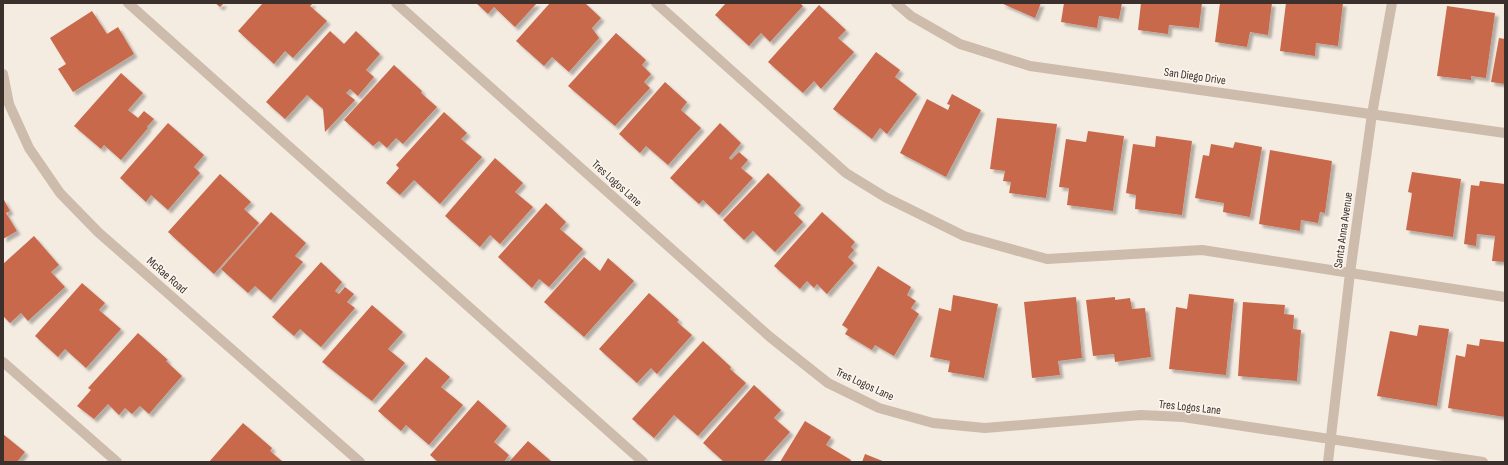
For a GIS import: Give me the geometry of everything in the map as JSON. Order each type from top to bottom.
[{"type":"street","points":[[128,3],[643,462]]},
{"type":"street","name":"Tres Logos Lane","points":[[396,3],[770,337],[828,383],[879,408],[933,423],[985,428],[1141,415],[1183,417],[1483,462]]},
{"type":"street","points":[[656,3],[846,173],[885,197],[964,236],[1047,259],[1202,250],[1505,297]]},
{"type":"street","name":"San Diego Drive","points":[[896,3],[911,16],[960,44],[1030,66],[1505,133]]},
{"type":"street","name":"Santa Anna Avenue","points":[[1328,462],[1350,273],[1372,114],[1392,3]]},
{"type":"street","name":"McRae Road","points":[[3,74],[9,104],[29,148],[60,193],[104,237],[360,462]]},
{"type":"street","points":[[3,362],[117,462]]},
{"type":"building","points":[[215,3],[224,3],[220,7]]},
{"type":"building","points":[[263,3],[313,3],[310,6],[327,21],[293,58],[285,51],[274,64],[238,31]]},
{"type":"building","points":[[476,3],[537,3],[515,27],[494,7],[488,14]]},
{"type":"building","points":[[550,3],[585,3],[601,18],[592,28],[599,38],[569,72],[552,57],[544,66],[516,41]]},
{"type":"building","points":[[726,3],[800,3],[803,6],[770,42],[761,33],[749,46],[715,15]]},
{"type":"building","points":[[1001,3],[1041,3],[1035,18]]},
{"type":"building","points":[[1064,3],[1122,3],[1119,19],[1099,16],[1097,28],[1061,22]]},
{"type":"building","points":[[1141,3],[1202,3],[1199,28],[1169,25],[1168,34],[1138,30]]},
{"type":"building","points":[[1220,3],[1272,3],[1268,35],[1250,32],[1247,47],[1215,42]]},
{"type":"building","points":[[1286,3],[1343,3],[1338,46],[1316,43],[1315,56],[1280,51]]},
{"type":"building","points":[[819,5],[846,30],[838,38],[854,52],[821,89],[814,81],[803,93],[768,62]]},
{"type":"building","points":[[1447,6],[1495,13],[1486,78],[1471,76],[1471,80],[1437,76]]},
{"type":"building","points":[[92,11],[107,34],[118,27],[134,54],[73,92],[58,69],[66,64],[50,38]]},
{"type":"building","points":[[330,31],[344,44],[356,31],[380,54],[366,70],[374,77],[358,96],[350,89],[346,93],[355,100],[325,132],[323,109],[307,95],[285,119],[266,102]]},
{"type":"building","points":[[616,33],[646,60],[642,65],[651,74],[644,82],[650,88],[615,126],[568,86]]},
{"type":"building","points":[[1499,38],[1505,39],[1505,84],[1491,82]]},
{"type":"building","points":[[876,52],[900,70],[895,77],[917,94],[887,134],[880,128],[872,139],[833,109]]},
{"type":"building","points":[[394,65],[437,107],[403,144],[396,138],[387,148],[379,141],[373,146],[344,120]]},
{"type":"building","points":[[121,73],[143,93],[128,110],[138,118],[144,111],[154,119],[121,160],[104,145],[101,149],[74,126]]},
{"type":"building","points":[[665,82],[687,102],[681,110],[701,128],[668,165],[646,146],[640,153],[619,134]]},
{"type":"building","points":[[952,94],[981,110],[946,177],[900,153],[927,99],[948,110],[950,105],[947,104]]},
{"type":"building","points":[[444,112],[467,133],[461,139],[482,157],[440,204],[414,180],[400,195],[386,183],[399,168],[396,165]]},
{"type":"building","points":[[997,118],[1057,124],[1046,198],[1009,193],[1011,182],[1003,181],[1005,171],[990,169]]},
{"type":"building","points":[[168,123],[204,155],[194,167],[200,173],[168,210],[151,195],[146,202],[120,178]]},
{"type":"building","points":[[720,123],[741,143],[729,158],[731,160],[739,152],[748,160],[741,168],[753,178],[719,215],[703,200],[699,204],[670,178]]},
{"type":"building","points":[[1088,131],[1124,136],[1113,211],[1067,205],[1069,188],[1059,187],[1066,139],[1086,142]]},
{"type":"building","points":[[1156,136],[1192,141],[1182,215],[1135,209],[1136,195],[1126,193],[1133,144],[1155,147]]},
{"type":"building","points":[[1235,142],[1262,147],[1250,217],[1223,212],[1224,203],[1195,198],[1203,155],[1209,156],[1211,144],[1233,148]]},
{"type":"building","points":[[1270,150],[1332,161],[1325,213],[1320,212],[1318,223],[1301,220],[1300,231],[1259,224]]},
{"type":"building","points":[[495,158],[523,183],[515,192],[533,207],[500,244],[490,235],[480,247],[445,216]]},
{"type":"building","points":[[1412,172],[1461,179],[1453,237],[1406,230],[1412,193],[1408,192]]},
{"type":"building","points":[[768,173],[801,205],[794,213],[803,222],[775,252],[753,231],[744,240],[723,220]]},
{"type":"building","points":[[220,174],[251,202],[244,209],[259,223],[214,274],[168,232]]},
{"type":"building","points":[[1480,181],[1505,184],[1505,262],[1492,261],[1495,236],[1477,234],[1476,246],[1464,244],[1471,185],[1479,186]]},
{"type":"building","points":[[3,198],[10,211],[6,213],[17,231],[3,239]]},
{"type":"building","points":[[546,203],[566,222],[560,229],[583,249],[549,287],[539,279],[532,288],[498,257]]},
{"type":"building","points":[[271,212],[306,243],[295,256],[303,262],[271,300],[255,286],[248,293],[221,269]]},
{"type":"building","points":[[822,212],[855,242],[851,247],[854,250],[848,257],[854,263],[827,294],[817,284],[814,288],[807,281],[800,289],[774,266]]},
{"type":"building","points":[[34,236],[59,265],[51,272],[65,287],[28,321],[21,313],[10,323],[3,316],[3,264]]},
{"type":"building","points":[[584,257],[600,271],[608,258],[634,281],[584,337],[544,302]]},
{"type":"building","points":[[321,262],[342,282],[335,291],[339,294],[345,287],[354,294],[347,302],[355,308],[321,347],[300,329],[294,336],[272,317]]},
{"type":"building","points":[[878,266],[911,287],[907,295],[916,301],[911,308],[919,314],[894,356],[875,345],[872,350],[845,334],[848,329],[842,325]]},
{"type":"building","points":[[82,283],[105,303],[99,310],[121,329],[86,368],[65,349],[58,357],[35,336]]},
{"type":"building","points":[[649,293],[679,320],[677,322],[692,335],[657,374],[651,368],[637,383],[599,349]]},
{"type":"building","points":[[1189,294],[1234,299],[1226,375],[1169,369],[1176,307],[1187,309]]},
{"type":"building","points":[[953,295],[998,304],[984,378],[948,372],[950,361],[930,357],[939,308],[951,311]]},
{"type":"building","points":[[1076,297],[1082,358],[1058,361],[1060,375],[1032,378],[1024,302]]},
{"type":"building","points":[[1115,297],[1115,300],[1130,298],[1132,309],[1145,308],[1151,357],[1115,362],[1114,354],[1093,356],[1086,300]]},
{"type":"building","points":[[1243,302],[1285,305],[1284,314],[1294,315],[1293,329],[1301,330],[1297,381],[1238,376]]},
{"type":"building","points":[[372,305],[403,332],[388,349],[405,363],[372,401],[322,362]]},
{"type":"building","points":[[1419,325],[1449,329],[1437,406],[1377,396],[1390,331],[1417,336]]},
{"type":"building","points":[[138,333],[168,360],[166,361],[182,376],[149,414],[140,406],[132,414],[125,408],[119,415],[108,404],[94,419],[77,406],[91,390],[88,388]]},
{"type":"building","points":[[1480,339],[1505,342],[1505,417],[1448,408],[1456,355],[1465,357],[1467,344],[1479,346]]},
{"type":"building","points":[[703,341],[746,383],[698,436],[674,415],[654,438],[632,419]]},
{"type":"building","points":[[426,357],[450,377],[441,387],[463,405],[429,445],[406,425],[401,431],[378,411]]},
{"type":"building","points":[[754,385],[781,410],[774,418],[790,432],[763,462],[724,462],[703,443]]},
{"type":"building","points":[[478,400],[507,426],[494,442],[509,455],[504,462],[438,462],[430,455]]},
{"type":"building","points":[[805,421],[831,437],[826,445],[851,460],[850,462],[780,462]]},
{"type":"building","points":[[243,423],[272,448],[270,451],[283,462],[209,462]]},
{"type":"building","points":[[3,434],[25,452],[17,462],[3,462]]},
{"type":"building","points":[[528,441],[552,462],[509,462]]},
{"type":"building","points":[[865,454],[885,462],[862,462]]}]
